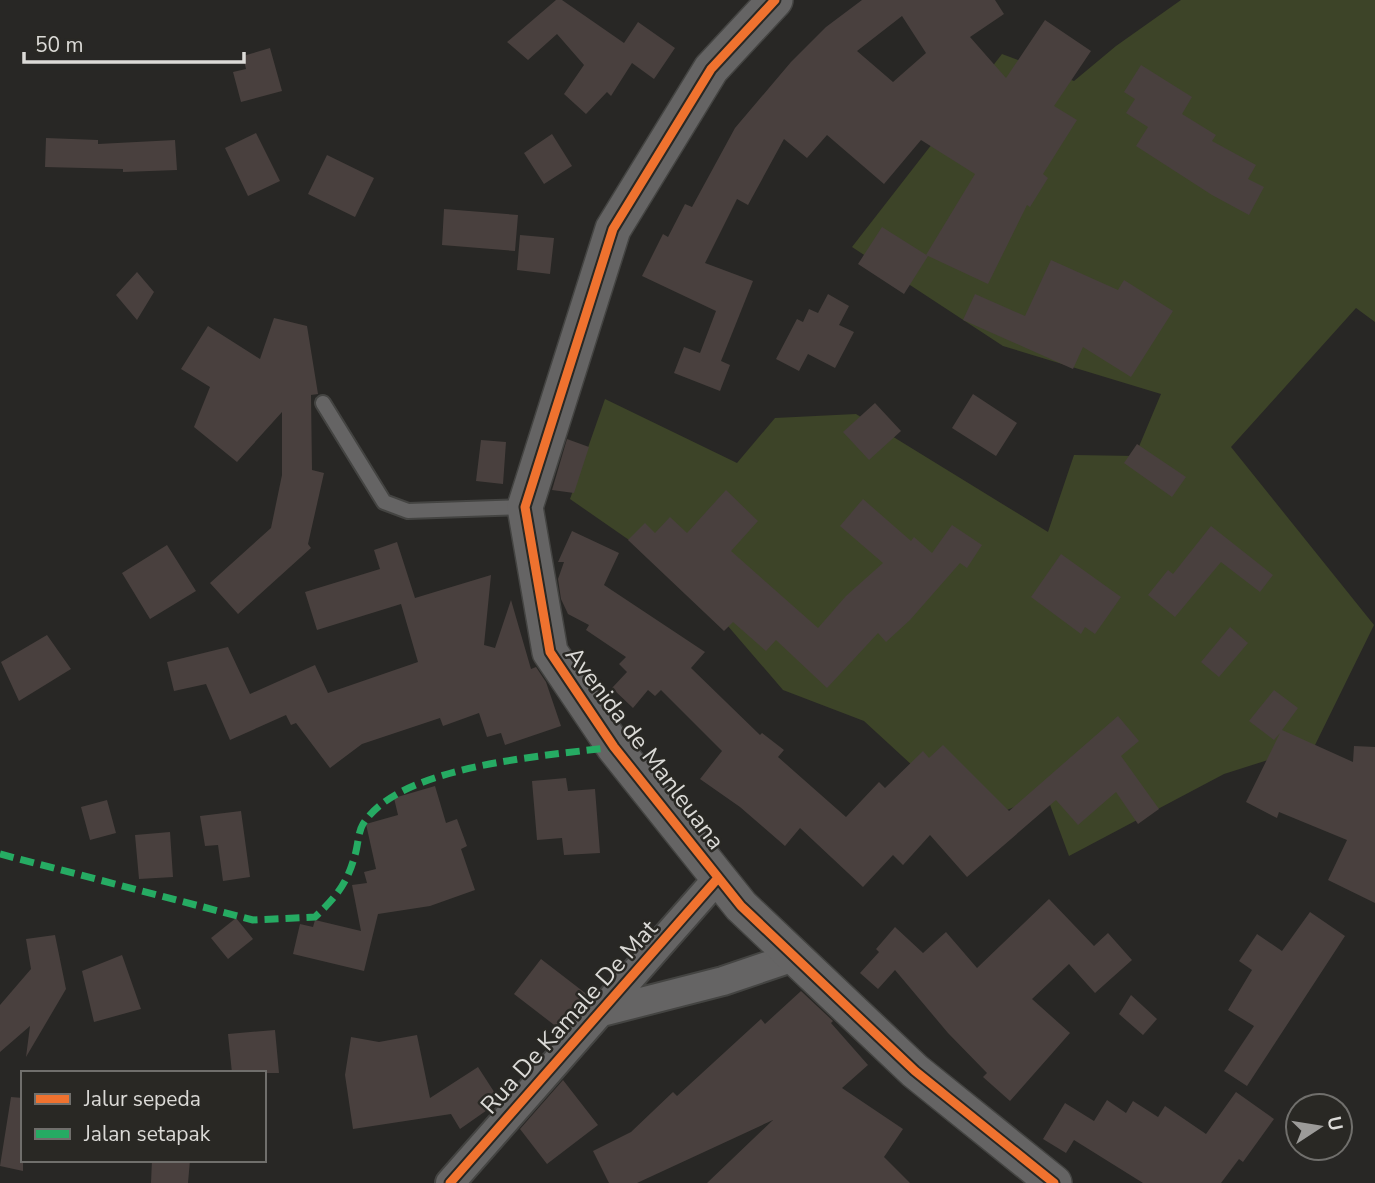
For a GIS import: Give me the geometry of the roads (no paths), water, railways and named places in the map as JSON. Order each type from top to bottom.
[{"type":"street","name":"Avenida de Manleuana","points":[[775,0],[711,69],[613,229],[525,507],[550,652],[614,747],[741,906],[915,1071],[1054,1183]]},
{"type":"street","name":"Rua De Kamale De Mat","points":[[450,1183],[718,878]]},
{"type":"street","points":[[598,1013],[723,981],[794,957]]},
{"type":"lane","points":[[323,403],[384,502],[408,511],[525,507]]}]
